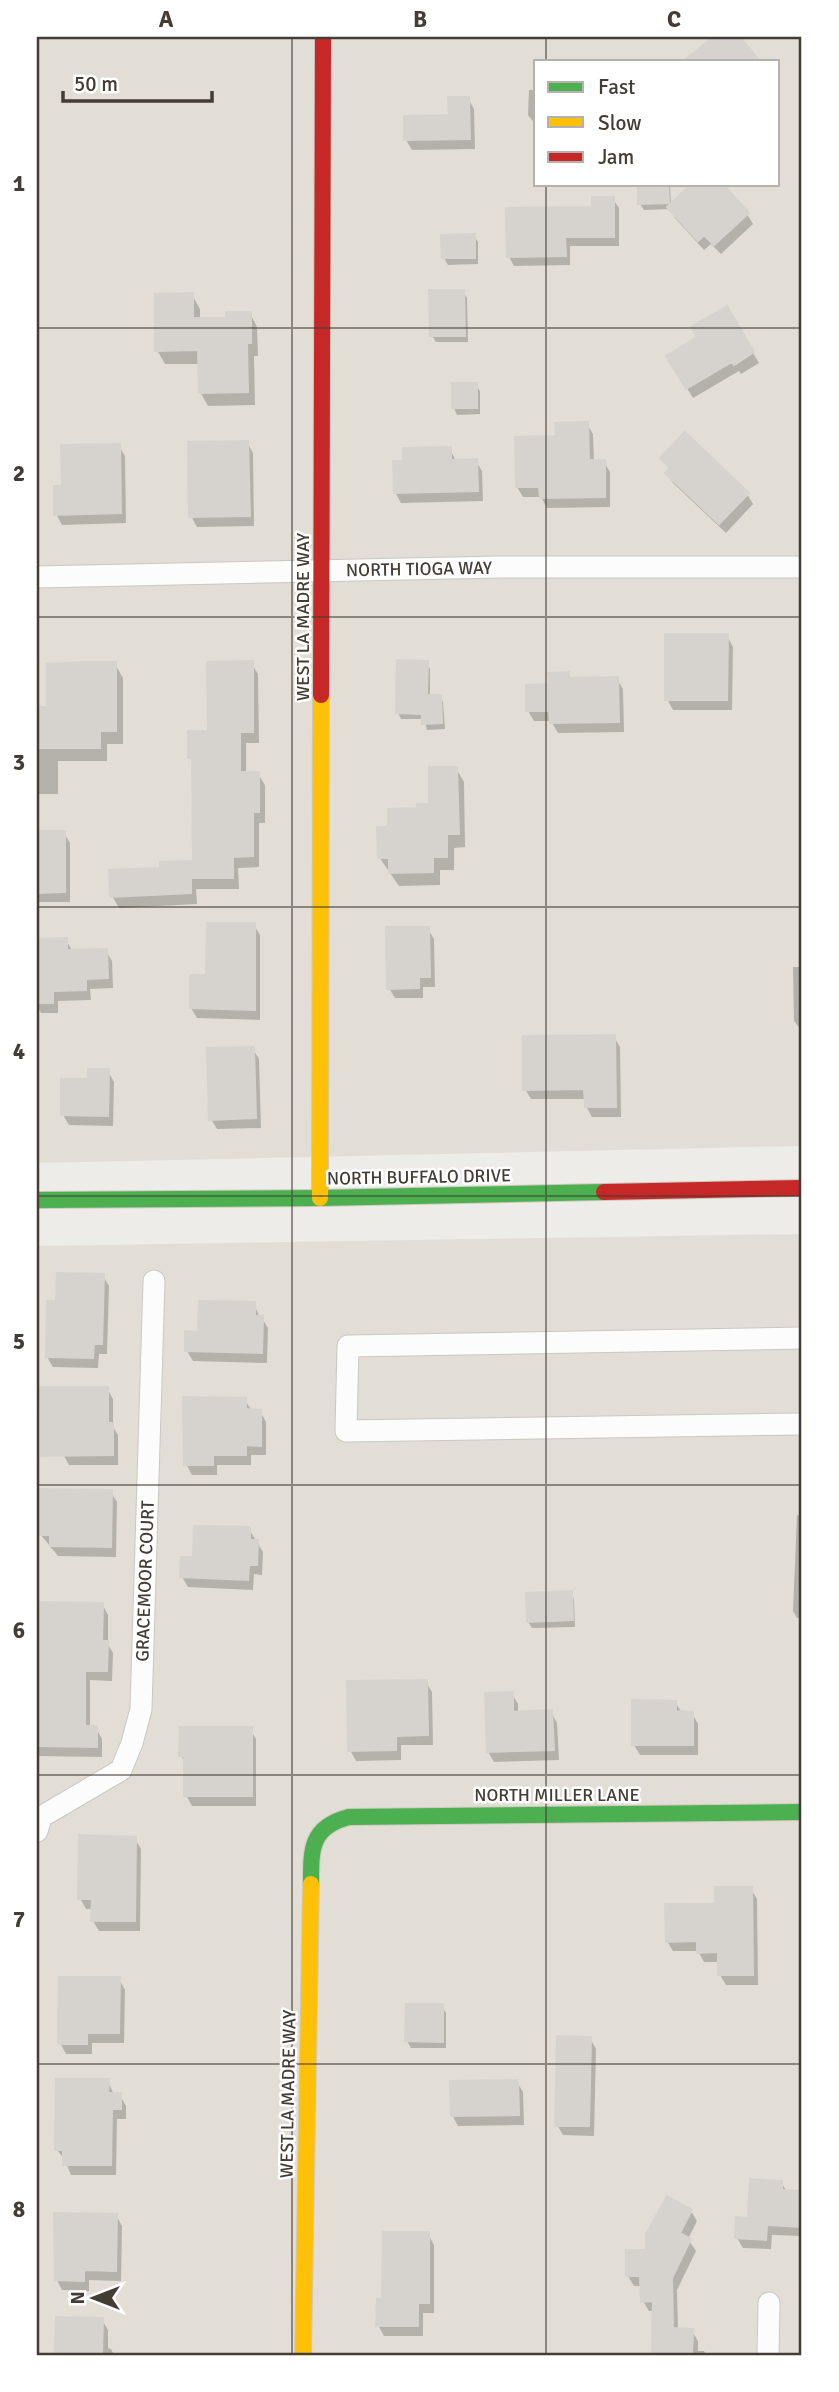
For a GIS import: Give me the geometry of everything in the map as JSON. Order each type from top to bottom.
[{"type":"street","name":"WEST LA MADRE WAY","points":[[320,1198],[324,37]]},
{"type":"street","name":"NORTH TIOGA WAY","points":[[37,577],[499,567],[802,567]]},
{"type":"street","name":"NORTH BUFFALO DRIVE","points":[[37,1200],[320,1198],[802,1188]]},
{"type":"street","name":"GRACEMOOR COURT","points":[[37,1831],[41,1817],[121,1770],[141,1709],[154,1281]]},
{"type":"street","points":[[802,1338],[348,1346],[346,1431],[802,1424]]},
{"type":"street","name":"NORTH MILLER LANE","points":[[318,1834],[335,1821],[358,1816],[802,1812]]},
{"type":"street","name":"WEST LA MADRE WAY","points":[[303,2355],[311,1855],[318,1834]]},
{"type":"street","points":[[768,2355],[769,2303]]},
{"type":"shaded area","points":[[37,37],[802,37],[802,1146],[37,1163]]},
{"type":"shaded area","points":[[802,1234],[802,2355],[37,2355],[37,1246]]},
{"type":"building","points":[[714,37],[740,37],[759,60],[684,60]]},
{"type":"building","points":[[448,97],[469,97],[470,139],[404,140],[404,116],[449,115]]},
{"type":"building","points":[[638,186],[668,186],[669,203],[638,204]]},
{"type":"building","points":[[689,186],[725,186],[749,213],[714,245],[704,235],[698,241],[667,207]]},
{"type":"building","points":[[592,197],[614,197],[614,237],[565,237],[566,256],[507,257],[506,208],[592,207]]},
{"type":"building","points":[[475,234],[475,258],[442,258],[441,235]]},
{"type":"building","points":[[429,290],[464,290],[465,336],[430,336]]},
{"type":"building","points":[[193,293],[193,318],[226,318],[226,312],[251,312],[251,343],[247,343],[248,392],[199,393],[198,350],[155,351],[155,294]]},
{"type":"building","points":[[727,306],[754,352],[686,389],[666,356],[697,337],[691,327]]},
{"type":"building","points":[[452,383],[477,383],[477,408],[452,408]]},
{"type":"building","points":[[588,422],[589,460],[605,460],[605,497],[540,498],[539,487],[516,487],[515,437],[556,436],[555,423]]},
{"type":"building","points":[[685,432],[749,493],[719,524],[665,473],[670,468],[660,458]]},
{"type":"building","points":[[248,441],[250,516],[189,517],[188,442]]},
{"type":"building","points":[[120,444],[121,513],[54,515],[54,486],[62,486],[61,445]]},
{"type":"building","points":[[451,447],[451,460],[477,459],[478,491],[394,493],[393,461],[403,461],[403,448]]},
{"type":"building","points":[[665,634],[728,634],[727,700],[665,700]]},
{"type":"building","points":[[397,660],[428,661],[427,695],[441,695],[442,723],[422,724],[422,714],[396,713]]},
{"type":"building","points":[[253,661],[253,732],[240,732],[240,772],[259,772],[259,812],[253,812],[253,856],[233,857],[233,878],[191,878],[191,893],[110,897],[109,870],[160,868],[160,862],[193,861],[192,758],[188,758],[188,731],[208,731],[207,662]]},
{"type":"building","points":[[116,662],[116,731],[100,731],[100,748],[37,748],[37,707],[47,707],[47,664]]},
{"type":"building","points":[[569,672],[569,678],[618,677],[619,722],[550,723],[549,711],[526,711],[526,685],[549,684],[548,673]]},
{"type":"building","points":[[429,767],[457,767],[459,834],[447,834],[447,857],[433,857],[433,872],[389,873],[389,858],[378,858],[377,827],[388,827],[388,809],[417,808],[417,804],[429,804]]},
{"type":"building","points":[[37,831],[65,831],[65,892],[37,893]]},
{"type":"building","points":[[207,923],[255,923],[255,1010],[190,1008],[190,975],[206,975]]},
{"type":"building","points":[[386,927],[429,927],[430,977],[419,977],[419,988],[387,989]]},
{"type":"building","points":[[67,938],[67,950],[107,949],[108,978],[86,979],[86,990],[53,991],[53,1003],[37,1003],[37,939]]},
{"type":"building","points":[[615,1035],[616,1107],[585,1107],[584,1089],[523,1090],[523,1036]]},
{"type":"building","points":[[254,1047],[256,1118],[209,1120],[207,1048]]},
{"type":"building","points":[[88,1069],[109,1069],[108,1116],[61,1115],[61,1079],[88,1079]]},
{"type":"building","points":[[57,1273],[104,1274],[102,1344],[94,1344],[93,1358],[46,1357],[47,1301],[56,1301]]},
{"type":"building","points":[[199,1301],[255,1302],[255,1316],[263,1316],[262,1353],[185,1351],[185,1331],[198,1332]]},
{"type":"building","points":[[40,1387],[108,1387],[108,1423],[113,1423],[113,1455],[41,1456]]},
{"type":"building","points":[[183,1397],[246,1398],[246,1409],[261,1410],[261,1446],[246,1445],[246,1455],[213,1455],[213,1465],[184,1465]]},
{"type":"building","points":[[40,1489],[112,1490],[111,1547],[50,1546],[50,1535],[39,1535]]},
{"type":"building","points":[[194,1526],[250,1527],[250,1540],[258,1540],[257,1565],[249,1565],[248,1580],[180,1577],[181,1557],[193,1557]]},
{"type":"building","points":[[572,1591],[573,1620],[527,1622],[526,1593]]},
{"type":"building","points":[[37,1602],[103,1603],[102,1641],[108,1641],[107,1671],[85,1671],[85,1726],[97,1726],[97,1747],[37,1746]]},
{"type":"building","points":[[427,1680],[428,1735],[396,1736],[396,1750],[348,1751],[347,1681]]},
{"type":"building","points":[[513,1692],[513,1712],[552,1710],[554,1750],[487,1752],[485,1693]]},
{"type":"building","points":[[632,1700],[676,1701],[676,1711],[693,1712],[693,1745],[632,1745]]},
{"type":"building","points":[[180,1727],[252,1727],[252,1796],[184,1796],[184,1756],[179,1756]]},
{"type":"building","points":[[79,1835],[136,1837],[135,1921],[91,1921],[92,1899],[78,1899]]},
{"type":"building","points":[[715,1887],[752,1887],[753,1975],[718,1975],[718,1952],[697,1953],[697,1941],[666,1942],[665,1904],[715,1904]]},
{"type":"building","points":[[59,1977],[120,1977],[119,2033],[87,2033],[87,2044],[58,2044]]},
{"type":"building","points":[[406,2004],[443,2004],[443,2042],[405,2041]]},
{"type":"building","points":[[557,2036],[591,2037],[589,2126],[555,2126]]},
{"type":"building","points":[[56,2079],[109,2079],[108,2093],[121,2093],[121,2109],[112,2109],[111,2165],[63,2165],[63,2150],[55,2150]]},
{"type":"building","points":[[518,2080],[519,2115],[451,2116],[450,2081]]},
{"type":"building","points":[[750,2179],[782,2181],[782,2190],[802,2191],[801,2227],[767,2225],[766,2240],[735,2238],[736,2217],[748,2218]]},
{"type":"building","points":[[667,2196],[692,2210],[680,2233],[691,2239],[672,2278],[673,2328],[693,2329],[692,2355],[652,2355],[653,2301],[641,2302],[640,2276],[626,2276],[626,2250],[646,2250],[646,2234]]},
{"type":"building","points":[[54,2213],[117,2214],[116,2271],[84,2270],[84,2281],[55,2280]]},
{"type":"building","points":[[383,2232],[429,2232],[429,2303],[418,2303],[418,2326],[376,2326],[377,2299],[382,2299]]},
{"type":"building","points":[[56,2317],[103,2318],[102,2355],[55,2355]]},
{"type":"traffic: fast","points":[[37,1200],[604,1192]]},
{"type":"traffic: fast","points":[[311,1884],[311,1861],[315,1842],[327,1827],[349,1817],[802,1812]]},
{"type":"traffic: slow","points":[[320,1198],[321,695]]},
{"type":"traffic: slow","points":[[303,2355],[311,1884]]},
{"type":"traffic: jam","points":[[321,695],[323,37]]},
{"type":"traffic: jam","points":[[604,1192],[802,1188]]}]
